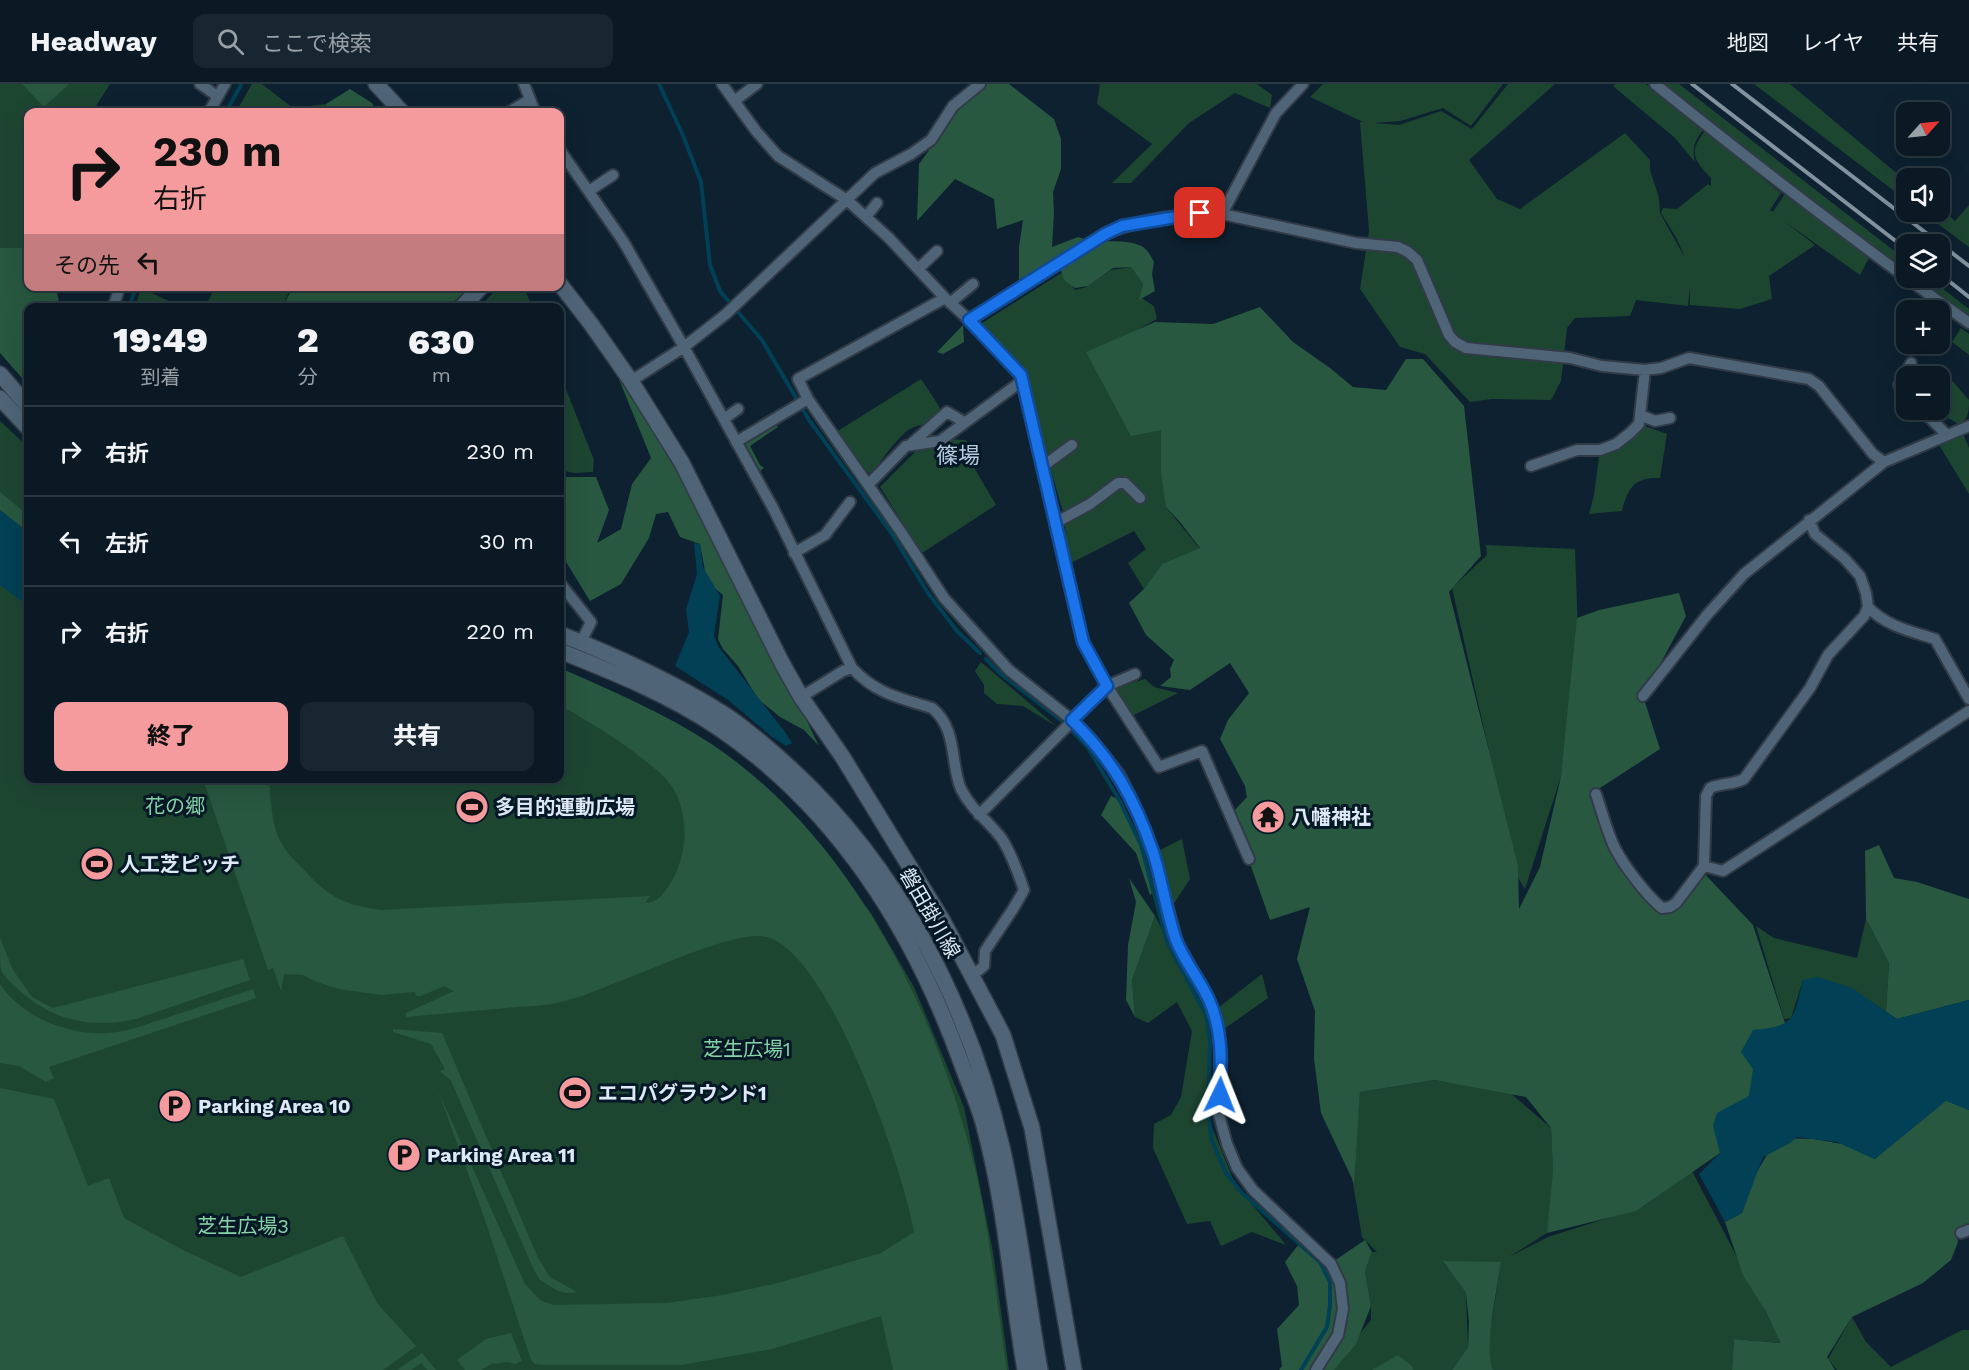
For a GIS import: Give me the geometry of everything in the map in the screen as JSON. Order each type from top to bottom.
[{"type":"main road","points":[[376,84],[398,108]]},
{"type":"main road","points":[[564,289],[631,381],[682,463],[801,697],[842,756],[903,854],[973,975],[1003,1035],[1032,1128],[1074,1370]]},
{"type":"main road","points":[[466,303],[477,291]]},
{"type":"main road","points":[[0,374],[24,401]]},
{"type":"main road","points":[[0,398],[24,424]]},
{"type":"main road","name":"磐田掛川線","points":[[564,636],[650,674],[686,693],[725,715],[753,736],[826,801],[873,860],[900,899],[921,934],[959,1015],[988,1098],[1002,1147],[1021,1246],[1040,1370]]},
{"type":"main road","name":"磐田掛川線","points":[[564,653],[612,671],[673,701],[754,753],[824,820],[869,876],[890,908],[942,1009],[985,1128],[1007,1243],[1025,1370]]},
{"type":"street","points":[[200,84],[218,96]]},
{"type":"street","points":[[211,108],[225,84]]},
{"type":"street","points":[[524,84],[533,108]]},
{"type":"street","points":[[722,84],[756,131],[778,156],[847,200],[866,217],[1021,375],[1083,642],[1107,686],[1159,766],[1202,751],[1249,859]]},
{"type":"street","points":[[734,101],[757,84]]},
{"type":"street","points":[[631,381],[684,347],[739,303],[875,173],[911,154],[931,140],[953,106],[980,84]]},
{"type":"street","points":[[1222,214],[1276,113],[1303,84]]},
{"type":"street","points":[[1655,84],[1755,165],[1865,249],[1969,324]]},
{"type":"street","points":[[515,108],[529,99]]},
{"type":"street","points":[[564,156],[623,241],[684,347],[795,553],[852,668],[864,681],[887,695],[932,708],[938,712],[952,742],[960,786],[979,816],[1001,838],[1017,866],[1024,890],[985,951],[984,966],[973,975]]},
{"type":"street","points":[[589,191],[613,176]]},
{"type":"street","points":[[866,217],[877,203]]},
{"type":"street","points":[[969,320],[1105,234],[1122,226],[1200,213],[1222,214],[1356,243],[1398,247],[1408,252],[1417,261],[1449,335],[1455,342],[1467,348],[1570,357],[1602,366],[1645,369],[1661,368],[1689,358],[1809,380],[1819,386],[1873,454],[1884,462]]},
{"type":"street","points":[[918,269],[938,251]]},
{"type":"street","points":[[973,284],[948,301],[798,379],[808,399],[944,598],[1009,670],[1072,720],[1092,740],[1119,774],[1153,852],[1177,942],[1209,1000],[1218,1026],[1221,1056],[1219,1115],[1237,1168],[1253,1190],[1331,1263],[1340,1283],[1343,1309],[1338,1335],[1316,1370]]},
{"type":"street","points":[[1531,466],[1577,450],[1600,450],[1616,444],[1639,424],[1645,369]]},
{"type":"street","points":[[868,485],[906,446],[940,441],[1022,381]]},
{"type":"street","points":[[736,442],[808,399]]},
{"type":"street","points":[[724,419],[738,409]]},
{"type":"street","points":[[910,445],[947,412],[964,422]]},
{"type":"street","points":[[1640,415],[1655,421],[1670,418]]},
{"type":"street","points":[[1932,420],[1947,435]]},
{"type":"street","points":[[1643,696],[1707,615],[1744,574],[1809,520],[1884,462],[1969,426]]},
{"type":"street","points":[[1042,467],[1072,445]]},
{"type":"street","points":[[1055,523],[1090,504],[1118,483],[1125,483],[1140,498]]},
{"type":"street","points":[[795,553],[825,535],[850,502]]},
{"type":"street","points":[[1596,794],[1618,854],[1653,901],[1662,908],[1677,903],[1704,866],[1706,796],[1710,788],[1736,783],[1744,779],[1810,688],[1828,656],[1864,616],[1868,607],[1860,576],[1845,559],[1815,534],[1809,520]]},
{"type":"street","points":[[564,588],[591,622],[581,642]]},
{"type":"street","points":[[1868,607],[1877,617],[1893,626],[1935,639],[1969,699]]},
{"type":"street","points":[[801,697],[843,671],[852,668]]},
{"type":"street","points":[[979,816],[1107,686],[1135,674]]},
{"type":"street","points":[[1704,866],[1723,871],[1969,711]]},
{"type":"green space","points":[[0,84],[110,84],[95,108],[24,108],[24,248],[0,248]]},
{"type":"green space","points":[[22,84],[69,84],[44,107]]},
{"type":"green space","points":[[252,84],[262,84],[293,108],[238,108]]},
{"type":"green space","points":[[984,84],[1009,84],[1054,119],[1061,139],[1061,169],[1053,192],[1052,247],[1078,237],[1094,241],[1136,244],[1146,250],[1154,262],[1152,274],[1155,291],[1139,300],[1143,284],[1131,267],[1113,268],[1088,286],[1075,288],[1065,281],[1058,264],[1019,286],[1019,247],[1023,220],[997,229],[994,199],[955,179],[917,221],[919,164],[957,112]]},
{"type":"green space","points":[[1100,84],[1257,84],[1272,95],[1270,108],[1235,93],[1189,123],[1131,183],[1112,183],[1152,144],[1097,104]]},
{"type":"green space","points":[[1323,84],[1503,84],[1471,126],[1443,108],[1400,121],[1374,123],[1399,125],[1441,111],[1472,129],[1508,84],[1555,84],[1469,160],[1497,199],[1520,209],[1625,133],[1650,160],[1650,170],[1659,198],[1660,213],[1685,258],[1677,239],[1661,213],[1663,208],[1677,209],[1708,184],[1711,186],[1711,178],[1700,166],[1695,156],[1696,145],[1705,131],[1781,193],[1770,210],[1773,212],[1785,194],[1869,258],[1860,275],[1784,221],[1815,245],[1769,276],[1772,299],[1740,309],[1690,305],[1690,287],[1688,306],[1636,300],[1630,316],[1575,318],[1567,328],[1561,381],[1551,400],[1492,399],[1470,402],[1425,354],[1400,347],[1360,289],[1369,231],[1360,122],[1363,122],[1310,97]]},
{"type":"green space","points":[[1615,84],[1646,84],[1703,130],[1694,145],[1695,162],[1675,138],[1613,86]]},
{"type":"green space","points":[[1661,84],[1679,84],[1896,252],[1896,269],[1807,202]]},
{"type":"green space","points":[[1754,84],[1790,84],[1896,173],[1896,192]]},
{"type":"green space","points":[[350,89],[372,103],[375,108],[326,108],[326,104]]},
{"type":"green space","points":[[326,104],[326,108],[293,108]]},
{"type":"green space","points":[[1969,205],[1969,247],[1935,222],[1950,222],[1950,217],[1955,221]]},
{"type":"green space","points":[[0,248],[24,248],[24,291],[57,291],[59,303],[24,303],[24,380],[0,353]]},
{"type":"green space","points":[[1131,267],[1143,284],[1140,297],[1154,306],[1157,319],[1091,355],[1161,430],[1166,507],[1200,549],[1162,564],[1144,589],[1128,563],[1146,549],[1134,531],[1069,564],[1063,512],[1022,372],[982,323],[1063,272],[1075,290],[1086,287],[1111,270]]},
{"type":"green space","points":[[1920,288],[1942,288],[1969,309],[1969,325],[1950,311],[1950,300],[1936,300]]},
{"type":"green space","points":[[140,291],[147,291],[173,303],[136,303]]},
{"type":"green space","points":[[213,291],[290,291],[284,303],[207,303]]},
{"type":"green space","points":[[291,291],[466,291],[452,303],[284,303]]},
{"type":"green space","points":[[495,291],[525,291],[531,303],[483,303]]},
{"type":"green space","points":[[1260,307],[1293,342],[1353,387],[1386,390],[1406,359],[1423,359],[1464,406],[1481,556],[1449,592],[1518,866],[1519,909],[1540,867],[1561,776],[1577,618],[1599,610],[1679,593],[1686,616],[1643,696],[1660,749],[1594,792],[1612,842],[1662,908],[1680,903],[1701,870],[1753,925],[1785,1023],[1720,1153],[1636,1211],[1547,1233],[1553,1171],[1551,1128],[1526,1097],[1435,1080],[1360,1092],[1354,1183],[1321,1113],[1314,1059],[1315,1011],[1297,959],[1310,907],[1270,920],[1232,813],[1247,797],[1245,786],[1220,739],[1228,720],[1249,693],[1230,663],[1190,690],[1160,686],[1171,677],[1170,669],[1174,660],[1146,635],[1129,603],[1144,589],[1162,564],[1200,548],[1166,507],[1161,472],[1161,430],[1131,436],[1086,352],[1155,322],[1213,324]]},
{"type":"green space","points":[[963,325],[964,342],[943,354],[937,352]]},
{"type":"green space","points":[[1961,328],[1969,334],[1969,355],[1952,342]]},
{"type":"green space","points":[[616,372],[666,448],[784,684],[803,713],[819,746],[804,730],[780,717],[758,699],[738,666],[723,649],[718,639],[723,595],[707,582],[700,544],[680,537],[668,512],[656,514],[649,538],[621,584],[590,601],[564,559],[564,477],[596,477],[609,510],[597,543],[621,529],[632,484],[651,458]]},
{"type":"green space","points":[[1950,378],[1969,400],[1966,418],[1958,424],[1950,419]]},
{"type":"green space","points":[[921,379],[939,406],[940,414],[933,421],[907,431],[893,445],[873,472],[867,473],[836,432]]},
{"type":"green space","points":[[564,384],[594,460],[593,472],[564,471]]},
{"type":"green space","points":[[0,421],[24,443],[24,783],[564,783],[564,673],[814,842],[871,913],[914,987],[964,1107],[993,1252],[1009,1370],[0,1370]]},
{"type":"green space","points":[[775,424],[778,427],[750,446],[764,468],[757,473],[745,445]]},
{"type":"green space","points":[[1639,424],[1667,434],[1660,478],[1644,479],[1634,485],[1622,511],[1589,514],[1600,450]]},
{"type":"green space","points":[[1961,429],[1969,448],[1969,494],[1936,440]]},
{"type":"green space","points":[[929,438],[965,440],[971,445],[969,459],[996,505],[922,553],[880,487]]},
{"type":"green space","points":[[0,492],[24,512],[24,529],[0,510]]},
{"type":"green space","points":[[1486,545],[1575,549],[1578,633],[1561,776],[1525,889],[1518,878],[1452,588],[1487,555]]},
{"type":"green space","points":[[981,662],[1056,726],[1023,706],[997,704],[984,693],[984,685],[975,671]]},
{"type":"green space","points":[[564,670],[619,694],[695,733],[763,784],[808,830],[848,881],[884,936],[914,995],[940,1055],[961,1116],[982,1201],[1007,1370],[893,1370],[881,1316],[772,1349],[681,1365],[543,1365],[535,1364],[531,1360],[484,1217],[438,1091],[525,1284],[540,1300],[553,1305],[666,1303],[723,1295],[778,1283],[881,1253],[914,1232],[896,1163],[880,1116],[839,1022],[815,982],[791,952],[767,937],[753,936],[716,945],[580,996],[544,1005],[406,1017],[406,1013],[454,991],[444,986],[421,996],[416,996],[415,992],[381,995],[339,989],[303,975],[284,974],[281,991],[273,968],[268,970],[204,783],[269,783],[271,807],[277,834],[288,853],[322,888],[339,899],[357,906],[381,910],[650,896],[645,903],[653,902],[668,887],[681,858],[684,825],[680,804],[671,785],[662,775],[603,731],[564,707]]},
{"type":"green space","points":[[1145,679],[1154,687],[1178,693],[1132,716],[1115,688]]},
{"type":"green space","points":[[1111,796],[1118,799],[1136,836],[1156,890],[1150,895],[1136,853],[1101,815]]},
{"type":"green space","points":[[1182,839],[1190,879],[1173,905],[1160,850]]},
{"type":"green space","points":[[1879,845],[1894,878],[1917,882],[1969,899],[1969,1000],[1897,1019],[1886,1012],[1889,963],[1866,919],[1865,851]]},
{"type":"green space","points":[[1129,878],[1155,916],[1132,980],[1135,1017],[1126,1000],[1128,945],[1136,902]]},
{"type":"green space","points":[[1155,916],[1206,1015],[1210,1043],[1209,1120],[1235,1184],[1286,1245],[1252,1232],[1221,1246],[1210,1221],[1187,1224],[1153,1148],[1154,1124],[1171,1115],[1181,1097],[1192,1031],[1177,1002],[1148,1023],[1135,1017],[1132,980]]},
{"type":"green space","points":[[1866,919],[1889,963],[1886,1012],[1876,1006],[1803,980],[1791,1018],[1784,1019],[1756,926],[1774,938],[1857,958]]},
{"type":"green space","points":[[0,938],[13,970],[32,997],[53,1008],[243,959],[250,980],[136,1019],[104,1023],[74,1020],[46,1009],[17,989],[7,979],[1,970]]},
{"type":"green space","points":[[1262,974],[1268,998],[1224,1029],[1219,1007]]},
{"type":"green space","points":[[0,984],[9,996],[34,1015],[62,1028],[93,1033],[130,1029],[253,989],[256,998],[49,1067],[54,1078],[46,1082],[19,1066],[0,1063]]},
{"type":"green space","points":[[393,1029],[442,1033],[538,1258],[550,1277],[577,1292],[558,1291],[540,1280],[451,1081],[440,1071],[445,1069],[431,1044],[393,1032]]},
{"type":"green space","points":[[1435,1080],[1508,1091],[1551,1128],[1554,1187],[1547,1233],[1509,1257],[1548,1237],[1642,1207],[1692,1171],[1782,1343],[1734,1339],[1732,1370],[1493,1370],[1486,1357],[1501,1262],[1444,1262],[1466,1293],[1468,1347],[1452,1370],[1330,1370],[1371,1320],[1365,1271],[1372,1252],[1377,1252],[1362,1237],[1352,1178],[1360,1092]]},
{"type":"green space","points":[[0,1088],[54,1099],[88,1186],[109,1178],[124,1218],[181,1249],[241,1277],[343,1236],[377,1303],[416,1346],[383,1370],[0,1370]]},
{"type":"green space","points":[[1946,1100],[1969,1110],[1969,1228],[1956,1234],[1958,1242],[1951,1260],[1923,1283],[1852,1317],[1827,1357],[1835,1370],[1732,1370],[1734,1339],[1781,1343],[1766,1312],[1743,1275],[1725,1222],[1742,1213],[1755,1175],[1777,1138],[1814,1139],[1842,1144],[1875,1159],[1906,1120]]},
{"type":"green space","points":[[1302,1240],[1331,1263],[1365,1240],[1372,1252],[1365,1271],[1371,1306],[1356,1344],[1334,1370],[1279,1370],[1282,1366],[1277,1329],[1299,1305],[1297,1286],[1285,1262]]},
{"type":"green space","points":[[1443,1261],[1501,1262],[1490,1334],[1490,1361],[1493,1370],[1452,1370],[1468,1347],[1469,1322],[1466,1293]]},
{"type":"green space","points":[[1852,1317],[1866,1342],[1891,1367],[1962,1330],[1969,1330],[1969,1370],[1837,1370],[1828,1359]]},
{"type":"green space","points":[[511,1333],[522,1361],[515,1364],[508,1362],[491,1364],[481,1370],[465,1370],[457,1360],[486,1339]]},
{"type":"green space","points":[[422,1353],[436,1370],[427,1370],[421,1363],[411,1370],[397,1370]]},
{"type":"green space","points":[[1398,1355],[1413,1367],[1413,1370],[1372,1370]]},
{"type":"water","points":[[0,510],[24,529],[24,603],[0,585]]},
{"type":"water","points":[[694,543],[700,544],[703,567],[720,596],[714,635],[718,646],[785,732],[792,743],[786,746],[728,700],[675,666],[689,632],[686,609],[697,574]]},
{"type":"water","points":[[1818,977],[1852,988],[1897,1019],[1969,1000],[1969,1110],[1946,1101],[1875,1159],[1837,1142],[1797,1137],[1763,1157],[1742,1213],[1725,1222],[1699,1174],[1720,1153],[1713,1126],[1717,1113],[1749,1096],[1753,1069],[1741,1052],[1753,1030],[1767,1029],[1785,1023],[1795,1011],[1803,980]]},
{"type":"waterway","points":[[659,84],[682,133],[701,182],[710,265],[720,291],[762,340],[809,420],[892,534],[928,593],[957,631],[980,653]]},
{"type":"waterway","points":[[228,108],[241,85]]},
{"type":"waterway","points":[[131,303],[134,291]]},
{"type":"waterway","points":[[986,659],[1002,675],[1062,721]]},
{"type":"waterway","points":[[1072,731],[1088,748],[1120,801],[1141,845],[1167,942],[1206,1015],[1210,1043],[1208,1113],[1212,1141],[1226,1173],[1242,1193],[1320,1262],[1330,1282],[1327,1327],[1301,1370]]},
{"type":"railway","points":[[1692,84],[1896,241]]},
{"type":"railway","points":[[1732,84],[1969,266]]},
{"type":"railway","points":[[1950,282],[1969,297]]},
{"type":"place","name":"多目的運動広場","points":[[472,807]]},
{"type":"place","name":"八幡神社","points":[[1268,817]]},
{"type":"place","name":"人工芝ピッチ","points":[[97,864]]},
{"type":"place","name":"エコパグラウンド1","points":[[575,1093]]},
{"type":"place","name":"Parking Area 10","points":[[175,1106]]},
{"type":"place","name":"Parking Area 11","points":[[404,1155]]},
{"type":"district","name":"篠場","points":[[958,455]]},
{"type":"route","points":[[1200,213],[1122,226],[1105,234],[969,320],[1021,375],[1083,642],[1107,686],[1072,720],[1092,740],[1119,774],[1140,819],[1153,852],[1177,942],[1209,1000],[1218,1026],[1221,1056],[1220,1095]]},
{"type":"park label","name":"花の郷","points":[[175,806]]},
{"type":"park label","name":"芝生広場1","points":[[747,1049]]},
{"type":"park label","name":"芝生広場3","points":[[243,1226]]}]
